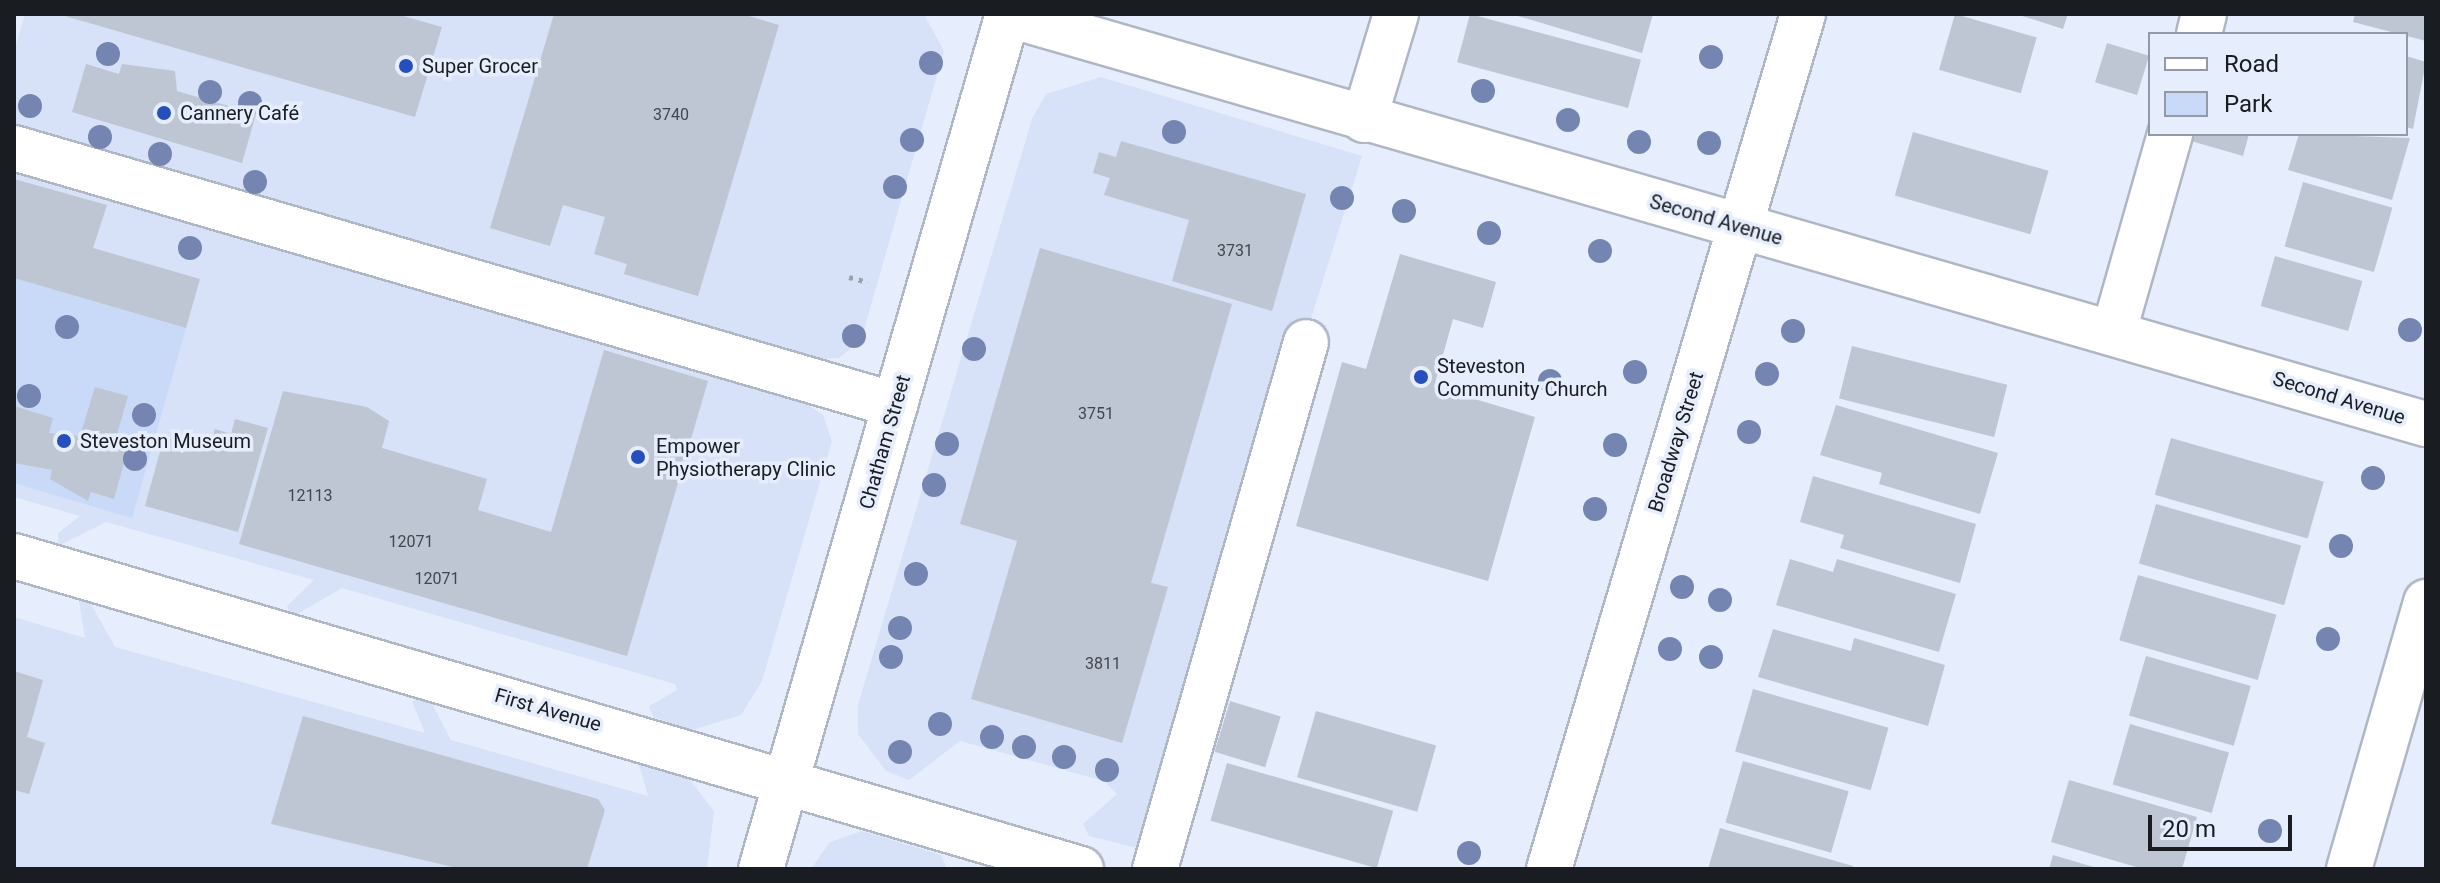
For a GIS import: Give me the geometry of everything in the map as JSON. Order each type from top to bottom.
[{"type":"street","name":"Second Avenue","points":[[1008,14],[1364,120],[2114,331],[2426,424]]},
{"type":"street","name":"Chatham Street","points":[[761,869],[1008,14]]},
{"type":"street","points":[[1364,120],[1396,14]]},
{"type":"street","name":"Broadway Street","points":[[1549,869],[1803,14]]},
{"type":"street","points":[[2114,331],[2169,136]]},
{"type":"street","points":[[14,148],[895,405]]},
{"type":"street","points":[[1155,869],[1306,342]]},
{"type":"street","name":"First Avenue","points":[[14,556],[1081,869]]},
{"type":"street","points":[[2349,869],[2426,602]]},
{"type":"path","points":[[849,277],[868,282]]},
{"type":"shaded area","points":[[25,14],[924,14],[944,51],[861,340],[839,358],[814,359],[802,401],[823,415],[832,441],[762,681],[741,715],[692,730],[653,717],[649,706],[677,690],[675,684],[342,588],[292,617],[287,606],[314,580],[106,522],[58,546],[58,533],[80,516],[14,497],[14,51]]},
{"type":"shaded area","points":[[1101,77],[1362,156],[1148,838],[1137,848],[1089,836],[1083,824],[1117,794],[1104,781],[960,741],[909,780],[886,771],[858,734],[858,705],[1032,119],[1046,94]]},
{"type":"shaded area","points":[[78,595],[88,599],[115,647],[425,733],[412,701],[428,696],[451,740],[648,796],[637,758],[679,766],[714,811],[707,869],[14,869],[14,617],[85,638]]},
{"type":"shaded area","points":[[862,831],[941,855],[947,869],[811,869],[830,842]]},
{"type":"green space","points":[[14,278],[186,328],[132,518],[14,483]]},
{"type":"building","points":[[58,14],[396,14],[442,27],[415,117]]},
{"type":"building","points":[[554,14],[742,14],[779,25],[698,296],[624,274],[627,264],[594,254],[605,217],[563,205],[550,246],[490,228]]},
{"type":"building","points":[[1470,14],[1641,60],[1628,108],[1457,62]]},
{"type":"building","points":[[1511,14],[1653,14],[1642,53]]},
{"type":"building","points":[[1955,14],[2037,37],[2021,93],[1939,70]]},
{"type":"building","points":[[2016,14],[2068,14],[2063,29]]},
{"type":"building","points":[[2355,14],[2426,14],[2426,41],[2408,36],[2408,32],[2391,32],[2353,22]]},
{"type":"building","points":[[2107,43],[2148,56],[2137,95],[2095,82]]},
{"type":"building","points":[[2408,57],[2426,62],[2413,129],[2408,128]]},
{"type":"building","name":"Cannery Café","points":[[86,64],[119,74],[122,64],[175,71],[177,91],[256,114],[242,163],[72,112]]},
{"type":"building","points":[[1913,132],[2049,171],[2030,234],[1895,195]]},
{"type":"building","points":[[2192,136],[2248,136],[2243,156],[2191,141]]},
{"type":"building","points":[[2298,136],[2410,138],[2392,200],[2288,170]]},
{"type":"building","points":[[1121,141],[1306,194],[1272,311],[1172,281],[1189,220],[1104,195],[1110,178],[1093,173],[1099,152],[1116,157]]},
{"type":"building","points":[[14,179],[107,205],[93,248],[200,279],[186,328],[14,278]]},
{"type":"building","points":[[2303,182],[2392,208],[2374,272],[2285,246]]},
{"type":"building","points":[[1040,248],[1232,304],[1151,583],[1168,587],[1122,743],[971,699],[1017,541],[960,524]]},
{"type":"building","points":[[1400,254],[1496,282],[1483,328],[1453,319],[1434,387],[1535,417],[1488,581],[1296,526],[1342,362],[1366,369]]},
{"type":"building","points":[[2275,256],[2362,281],[2348,331],[2261,306]]},
{"type":"building","points":[[1852,346],[2007,385],[1994,437],[1839,398]]},
{"type":"building","points":[[604,350],[708,381],[627,656],[239,544],[283,391],[367,407],[389,421],[382,448],[487,479],[478,510],[551,532]]},
{"type":"building","name":"Steveston Museum","points":[[95,387],[128,396],[114,445],[128,449],[114,499],[91,492],[88,501],[50,479],[52,470],[14,463],[14,406],[53,418],[49,433],[80,436]]},
{"type":"building","points":[[1836,405],[1998,453],[1980,514],[1879,484],[1882,473],[1820,455]]},
{"type":"building","points":[[235,419],[268,428],[238,532],[145,506],[164,437],[209,450],[215,429],[231,434]]},
{"type":"building","points":[[2171,438],[2324,482],[2308,539],[2155,495]]},
{"type":"building","points":[[1813,476],[1976,524],[1960,583],[1840,548],[1844,535],[1800,522]]},
{"type":"building","points":[[2156,504],[2301,546],[2284,605],[2139,564]]},
{"type":"building","points":[[1790,559],[1833,572],[1837,559],[1956,594],[1939,652],[1776,605]]},
{"type":"building","points":[[2138,575],[2276,615],[2258,680],[2119,640]]},
{"type":"building","points":[[1773,629],[1851,651],[1854,638],[1945,665],[1928,726],[1758,677]]},
{"type":"building","points":[[2146,656],[2251,686],[2234,746],[2129,716]]},
{"type":"building","points":[[14,671],[43,680],[27,737],[45,743],[29,794],[14,790]]},
{"type":"building","points":[[1753,689],[1889,728],[1871,790],[1735,751]]},
{"type":"building","points":[[1230,701],[1281,716],[1265,767],[1215,752]]},
{"type":"building","points":[[1316,711],[1436,745],[1417,812],[1297,777]]},
{"type":"building","points":[[303,716],[598,799],[605,810],[587,869],[461,869],[271,824]]},
{"type":"building","points":[[2130,724],[2229,752],[2212,813],[2113,785]]},
{"type":"building","points":[[1743,761],[1849,791],[1831,853],[1725,823]]},
{"type":"building","points":[[1227,763],[1393,811],[1377,868],[1210,821]]},
{"type":"building","points":[[2069,780],[2197,817],[2182,869],[2143,869],[2051,842]]},
{"type":"building","points":[[1720,828],[1853,866],[1852,869],[1708,869]]},
{"type":"building","points":[[2053,855],[2097,868],[2097,869],[2049,869]]},
{"type":"place","name":"Super Grocer","points":[[406,66]]},
{"type":"place","name":"Cannery Café","points":[[164,113]]},
{"type":"place","name":"Steveston Community Church","points":[[1421,377]]},
{"type":"place","name":"Steveston Museum","points":[[64,441]]},
{"type":"place","name":"Empower Physiotherapy Clinic","points":[[638,457]]}]
